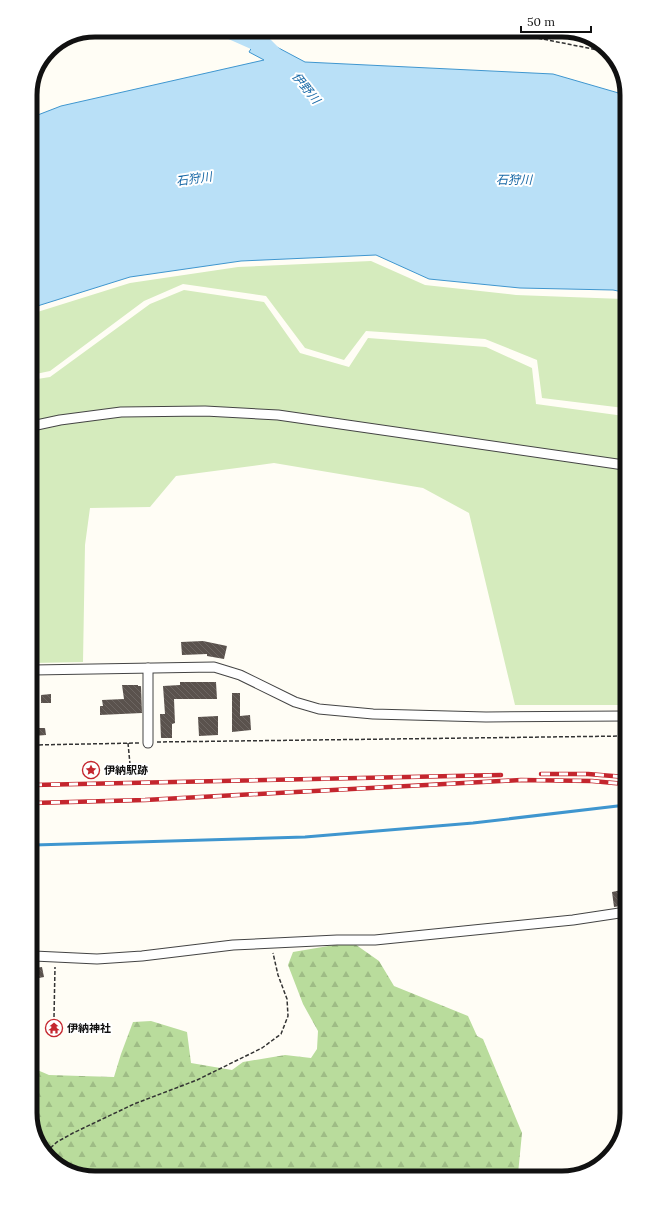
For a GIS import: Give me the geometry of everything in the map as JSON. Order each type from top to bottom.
[{"type":"street","points":[[37,425],[60,420],[121,412],[204,411],[270,415],[620,465]]},
{"type":"street","points":[[37,670],[214,667],[240,675],[295,702],[319,709],[373,714],[486,717],[620,716]]},
{"type":"street","points":[[148,668],[148,743]]},
{"type":"street","points":[[37,956],[97,959],[233,945],[337,940],[375,940],[573,920],[620,913]]},
{"type":"path","points":[[533,37],[598,50]]},
{"type":"path","points":[[37,745],[620,736]]},
{"type":"path","points":[[128,743],[131,775]]},
{"type":"path","points":[[50,1149],[57,1142],[73,1133],[134,1104],[198,1080],[262,1048],[281,1034],[288,1016],[287,999],[275,962],[272,943]]},
{"type":"path","points":[[54,1017],[56,957]]},
{"type":"green space","points":[[371,261],[425,285],[516,295],[620,299],[620,408],[542,398],[537,360],[485,339],[366,331],[344,360],[305,348],[266,296],[183,284],[144,301],[50,371],[37,374],[37,312],[130,283],[238,267]]},
{"type":"green space","points":[[184,290],[264,302],[300,353],[349,367],[368,338],[486,347],[532,368],[536,404],[620,415],[620,705],[515,705],[469,513],[423,488],[274,463],[176,476],[150,507],[90,508],[85,545],[83,662],[37,663],[37,379],[50,377],[150,304]]},
{"type":"green space","points":[[352,942],[379,961],[394,986],[468,1016],[477,1036],[483,1039],[522,1133],[518,1171],[91,1171],[70,1165],[57,1157],[51,1151],[41,1135],[38,1124],[37,1070],[49,1075],[114,1077],[133,1022],[151,1021],[187,1032],[191,1063],[232,1070],[243,1062],[285,1055],[311,1058],[317,1049],[318,1031],[303,1004],[288,965],[293,952]]},
{"type":"water","name":"石狩川","points":[[258,37],[305,62],[553,74],[620,93],[620,291],[520,288],[429,279],[376,255],[241,261],[130,277],[37,306],[37,115],[61,106],[264,60],[249,52]]},
{"type":"building","points":[[203,641],[227,646],[224,659],[207,656],[207,654],[182,655],[181,642]]},
{"type":"building","points":[[180,682],[216,682],[217,699],[174,699],[175,723],[172,724],[172,738],[161,738],[160,714],[165,714],[163,686],[180,685]]},
{"type":"building","points":[[122,685],[141,686],[142,713],[100,715],[100,706],[103,706],[102,700],[124,699]]},
{"type":"building","points":[[232,693],[240,693],[240,716],[250,715],[251,730],[232,732]]},
{"type":"building","points":[[51,694],[51,703],[41,703],[41,695]]},
{"type":"building","points":[[218,716],[218,735],[199,736],[198,717]]},
{"type":"building","points":[[37,728],[45,728],[46,735],[37,736]]},
{"type":"building","points":[[620,890],[620,906],[614,907],[612,892]]},
{"type":"building","points":[[42,967],[44,977],[37,978],[37,968]]},
{"type":"waterway","name":"伊野川","points":[[245,37],[265,46],[274,55]]},
{"type":"waterway","points":[[37,845],[305,837],[473,823],[620,806]]},
{"type":"railway","points":[[541,774],[588,774],[620,777]]},
{"type":"railway","points":[[37,785],[501,775]]},
{"type":"railway","points":[[37,803],[145,800],[521,780],[592,781],[620,784]]},
{"type":"place","name":"伊納駅跡","points":[[91,770]]},
{"type":"place","name":"伊納神社","points":[[54,1028]]}]
